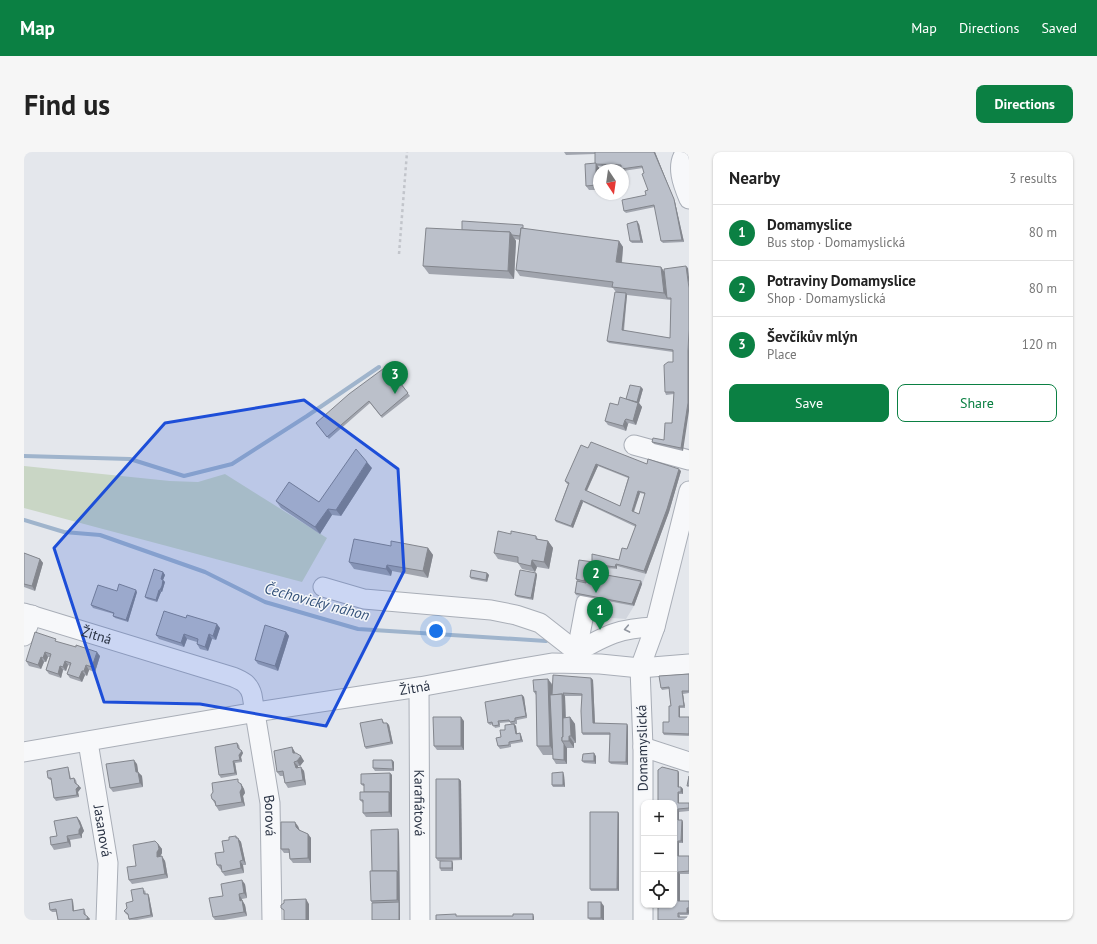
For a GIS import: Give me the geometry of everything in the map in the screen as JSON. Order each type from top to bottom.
[{"type":"street","points":[[686,152],[680,161],[680,170],[689,199]]},
{"type":"street","points":[[634,445],[689,460]]},
{"type":"street","name":"Domamyslická","points":[[643,920],[643,747],[640,668],[655,627],[685,528],[689,491]]},
{"type":"street","points":[[323,587],[364,599],[491,610],[516,615],[540,623],[576,658]]},
{"type":"street","points":[[576,658],[586,603]]},
{"type":"street","name":"Žitná","points":[[24,636],[28,614],[242,680],[250,689],[256,712]]},
{"type":"street","points":[[576,658],[601,638],[625,629],[655,627]]},
{"type":"street","name":"Žitná","points":[[24,752],[256,712],[420,687],[552,664],[576,658],[600,664],[640,668],[689,664]]},
{"type":"street","name":"Karafiátová","points":[[420,687],[420,920]]},
{"type":"street","name":"Borová","points":[[256,712],[270,803],[272,920]]},
{"type":"street","name":"Jasanová","points":[[88,742],[108,863],[106,920]]},
{"type":"street","points":[[643,747],[689,762]]},
{"type":"path","points":[[399,254],[407,152]]},
{"type":"highlighted area","points":[[304,400],[398,469],[404,571],[326,726],[200,704],[104,702],[54,548],[165,423]]},
{"type":"shaded area","points":[[582,564],[616,569],[617,566],[646,574],[634,606],[626,619],[573,615]]},
{"type":"green space","points":[[24,466],[170,481],[198,482],[225,474],[327,538],[302,582],[24,508]]},
{"type":"building","points":[[595,152],[654,152],[674,199],[682,240],[661,241],[654,205],[624,211],[622,200],[629,200],[629,199],[646,195],[645,191],[648,190],[642,174],[644,173],[642,166],[629,168],[629,164],[595,163]]},
{"type":"building","points":[[596,163],[593,164],[593,185],[586,186],[585,164]]},
{"type":"building","points":[[462,221],[523,225],[523,228],[521,228],[520,236],[512,235],[510,232],[462,230]]},
{"type":"building","points":[[637,221],[641,241],[630,241],[627,224]]},
{"type":"building","points":[[426,228],[510,232],[508,271],[423,266]]},
{"type":"building","points":[[521,228],[619,241],[616,262],[661,267],[664,293],[612,287],[613,282],[516,270]]},
{"type":"building","points":[[686,266],[689,288],[688,403],[681,448],[652,442],[653,438],[664,440],[665,423],[672,423],[674,392],[665,392],[664,365],[668,362],[673,362],[673,350],[607,341],[615,292],[626,293],[622,330],[670,338],[671,298],[667,298],[664,269]]},
{"type":"building","points":[[387,366],[408,393],[381,416],[369,401],[327,437],[316,423],[349,394]]},
{"type":"building","points":[[630,385],[641,387],[637,402],[626,399]]},
{"type":"building","points":[[620,397],[638,403],[633,421],[626,419],[623,426],[605,421],[610,403],[618,405]]},
{"type":"building","points":[[591,442],[647,464],[648,459],[679,469],[667,509],[644,571],[616,564],[615,567],[594,564],[592,562],[592,554],[619,560],[622,548],[627,549],[636,525],[581,500],[571,526],[555,520],[569,483],[565,481],[581,445],[588,448]],"holes":[[[596,464],[629,477],[620,506],[585,490]],[[638,491],[645,493],[639,514],[632,511]]]},
{"type":"building","points":[[356,449],[367,462],[336,510],[328,509],[315,527],[276,501],[289,482],[319,502]]},
{"type":"building","points":[[498,531],[511,534],[511,531],[536,536],[536,539],[548,541],[544,562],[532,560],[531,566],[518,563],[518,557],[494,553]]},
{"type":"building","points":[[354,539],[391,546],[391,541],[428,548],[423,571],[387,565],[386,569],[349,562]]},
{"type":"building","points":[[24,553],[40,559],[32,586],[24,584]]},
{"type":"building","points":[[579,560],[593,562],[592,571],[587,570],[584,581],[576,579]]},
{"type":"building","points":[[154,569],[163,572],[161,579],[163,580],[162,586],[156,600],[145,597]]},
{"type":"building","points":[[471,570],[487,573],[486,580],[470,577]]},
{"type":"building","points":[[520,570],[536,573],[531,598],[515,595]]},
{"type":"building","points":[[589,572],[641,581],[632,604],[575,593],[577,581],[586,583]]},
{"type":"building","points":[[119,584],[136,590],[126,620],[113,616],[114,613],[91,605],[98,585],[117,591]]},
{"type":"building","points":[[164,611],[186,618],[187,615],[217,624],[213,636],[209,634],[205,647],[197,644],[198,639],[184,634],[181,643],[156,635]]},
{"type":"building","points":[[265,625],[286,632],[275,666],[255,660]]},
{"type":"building","points":[[35,632],[56,639],[55,641],[76,647],[76,645],[97,652],[92,667],[86,665],[79,678],[67,674],[71,663],[65,661],[63,667],[60,666],[58,674],[46,670],[51,654],[45,652],[38,665],[26,661]]},
{"type":"building","points":[[689,674],[689,691],[682,691],[684,706],[679,706],[679,717],[689,717],[689,734],[663,733],[663,722],[669,722],[669,706],[671,706],[669,687],[661,688],[659,676]]},
{"type":"building","points":[[553,675],[591,678],[593,723],[627,724],[626,762],[609,762],[610,733],[582,733],[582,694],[563,693],[563,697],[562,694],[552,695]]},
{"type":"building","points":[[548,679],[550,746],[537,746],[536,691],[534,692],[533,680]]},
{"type":"building","points":[[562,694],[562,741],[564,744],[564,760],[553,759],[550,695]]},
{"type":"building","points":[[522,695],[526,716],[515,718],[515,721],[510,722],[509,720],[498,721],[499,725],[493,726],[492,722],[488,723],[485,702]]},
{"type":"building","points":[[433,717],[461,717],[461,746],[434,746]]},
{"type":"building","points":[[570,717],[571,736],[569,736],[569,741],[562,741],[563,718]]},
{"type":"building","points":[[382,719],[383,723],[387,723],[391,742],[365,747],[360,723]]},
{"type":"building","points":[[514,724],[516,734],[520,733],[521,740],[509,742],[509,745],[498,746],[496,738],[501,737],[500,730],[505,730],[505,725]]},
{"type":"building","points":[[237,743],[238,748],[242,751],[239,755],[240,760],[233,761],[235,773],[219,775],[215,747]]},
{"type":"building","points":[[292,747],[293,753],[301,756],[294,762],[296,768],[301,767],[303,780],[285,783],[283,771],[277,772],[274,751]]},
{"type":"building","points":[[594,753],[594,761],[582,761],[583,754]]},
{"type":"building","points":[[134,760],[140,783],[110,788],[106,764]]},
{"type":"building","points":[[373,760],[392,760],[393,769],[373,768]]},
{"type":"building","points":[[68,767],[70,779],[74,778],[75,783],[79,786],[76,789],[77,795],[54,798],[51,778],[48,778],[47,771]]},
{"type":"building","points":[[662,767],[678,771],[678,787],[681,787],[681,792],[678,792],[678,803],[689,803],[689,808],[678,809],[678,820],[682,820],[681,841],[678,841],[678,856],[689,856],[689,871],[678,872],[678,901],[689,901],[689,908],[687,908],[687,913],[678,913],[678,917],[689,917],[689,920],[658,920],[658,908],[677,908],[677,800],[658,800],[658,770]]},
{"type":"building","points":[[563,772],[563,785],[552,785],[552,773]]},
{"type":"building","points":[[390,773],[390,794],[389,792],[364,792],[364,784],[361,784],[361,774]]},
{"type":"building","points":[[238,779],[238,782],[241,784],[242,788],[240,792],[242,802],[216,806],[211,795],[213,792],[212,783]]},
{"type":"building","points":[[436,779],[459,779],[460,858],[436,858]]},
{"type":"building","points":[[360,792],[389,792],[389,812],[363,813],[363,800],[360,800]]},
{"type":"building","points":[[590,812],[618,812],[617,889],[590,889]]},
{"type":"building","points":[[77,817],[81,827],[79,834],[67,836],[68,842],[51,845],[50,837],[57,836],[54,821]]},
{"type":"building","points":[[281,822],[295,822],[296,827],[299,830],[308,834],[308,858],[290,859],[289,849],[281,849]]},
{"type":"building","points":[[398,829],[398,873],[397,871],[372,871],[371,830]]},
{"type":"building","points":[[236,836],[236,838],[238,838],[243,860],[240,861],[241,868],[222,872],[221,865],[217,865],[215,853],[224,852],[222,841],[229,840],[229,837]]},
{"type":"building","points":[[155,841],[158,844],[159,849],[157,852],[157,857],[162,856],[165,874],[129,880],[127,867],[136,866],[133,845]]},
{"type":"building","points":[[440,861],[452,861],[452,868],[440,868]]},
{"type":"building","points":[[370,871],[397,871],[397,900],[371,901]]},
{"type":"building","points":[[242,880],[244,893],[239,894],[240,901],[242,900],[244,912],[213,917],[209,898],[223,896],[221,884]]},
{"type":"building","points":[[143,888],[144,894],[148,894],[151,915],[129,919],[128,914],[124,911],[127,908],[126,903],[133,901],[131,890]]},
{"type":"building","points":[[72,899],[73,911],[84,909],[84,914],[88,917],[86,920],[58,920],[56,909],[50,910],[49,903]]},
{"type":"building","points":[[306,899],[306,920],[284,920],[284,910],[281,908],[281,905],[284,903],[284,900]]},
{"type":"building","points":[[399,902],[399,920],[372,920],[372,903]]},
{"type":"building","points":[[588,902],[601,902],[601,918],[588,918]]},
{"type":"building","points":[[456,914],[456,916],[513,916],[513,914],[533,914],[533,920],[436,920],[436,915]]},
{"type":"waterway","points":[[24,456],[130,459],[184,476],[232,464],[307,416],[379,367]]},
{"type":"waterway","name":"Čechovický náhon","points":[[24,520],[64,532],[100,535],[205,572],[265,602],[358,629],[546,641]]},
{"type":"place","name":"Ševčíkův mlýn","points":[[395,394]]},
{"type":"place","name":"Potraviny Domamyslice","points":[[596,593]]},
{"type":"place","name":"Domamyslice","points":[[600,630]]}]
